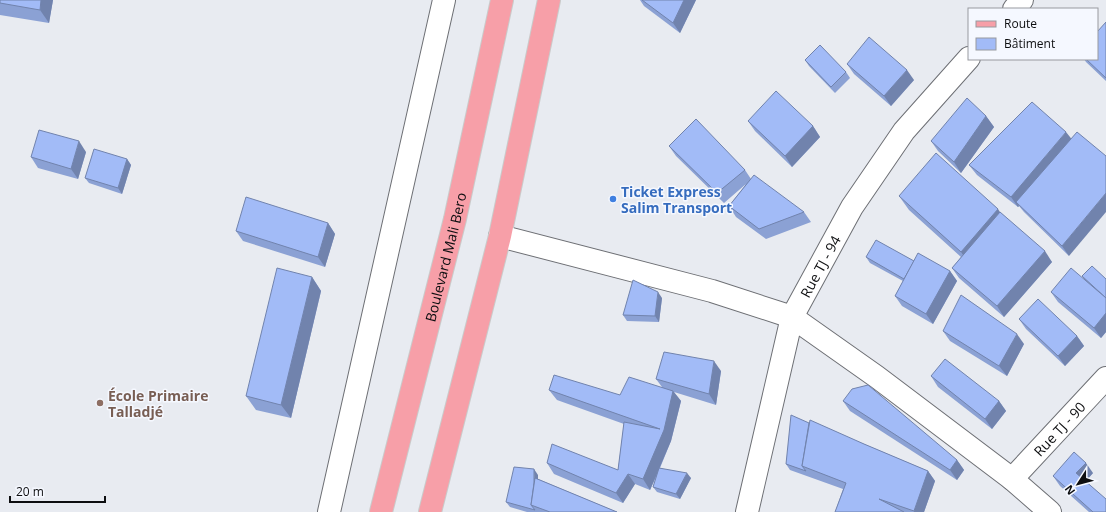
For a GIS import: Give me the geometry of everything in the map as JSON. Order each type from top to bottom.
[{"type":"main road","name":"Boulevard Mali Bero","points":[[381,512],[455,219],[502,0]]},
{"type":"main road","points":[[430,512],[500,236],[549,0]]},
{"type":"street","points":[[329,512],[444,0]]},
{"type":"street","points":[[1015,8],[1022,0]]},
{"type":"street","name":"Rue TJ - 94","points":[[747,512],[792,317],[856,201],[904,131],[968,59]]},
{"type":"street","points":[[500,236],[712,291],[792,317],[877,377],[1012,479],[1050,512]]},
{"type":"street","name":"Rue TJ - 90","points":[[1012,479],[1106,378]]},
{"type":"building","points":[[0,0],[41,0],[40,10],[0,3]]},
{"type":"building","points":[[642,0],[684,0],[673,23]]},
{"type":"building","points":[[1106,22],[1106,78],[1087,60],[1098,60],[1098,31]]},
{"type":"building","points":[[869,37],[907,70],[884,96],[847,64]]},
{"type":"building","points":[[820,45],[846,72],[831,87],[805,60]]},
{"type":"building","points":[[776,91],[813,126],[785,156],[748,121]]},
{"type":"building","points":[[967,98],[986,116],[954,162],[931,141]]},
{"type":"building","points":[[1032,102],[1066,132],[1011,197],[969,165]]},
{"type":"building","points":[[696,119],[745,170],[717,193],[669,146]]},
{"type":"building","points":[[39,130],[79,141],[71,169],[31,157]]},
{"type":"building","points":[[1077,132],[1106,156],[1106,193],[1062,246],[1016,202]]},
{"type":"building","points":[[94,149],[127,159],[118,188],[85,178]]},
{"type":"building","points":[[936,153],[998,209],[961,252],[899,196]]},
{"type":"building","points":[[754,175],[804,212],[759,229],[729,206]]},
{"type":"building","points":[[246,197],[328,223],[318,257],[236,231]]},
{"type":"building","points":[[1000,212],[1045,251],[997,306],[952,268]]},
{"type":"building","points":[[876,240],[914,261],[904,279],[866,257]]},
{"type":"building","points":[[918,253],[950,271],[926,314],[895,296]]},
{"type":"building","points":[[1092,266],[1106,279],[1106,298],[1082,276]]},
{"type":"building","points":[[277,268],[312,277],[281,405],[246,396]]},
{"type":"building","points":[[1071,268],[1106,298],[1106,313],[1094,328],[1051,292]]},
{"type":"building","points":[[633,280],[658,292],[655,316],[623,315]]},
{"type":"building","points":[[961,295],[1017,334],[999,366],[943,331]]},
{"type":"building","points":[[1038,299],[1077,336],[1058,356],[1019,319]]},
{"type":"building","points":[[664,352],[714,361],[709,394],[656,379]]},
{"type":"building","points":[[945,359],[999,401],[985,419],[931,376]]},
{"type":"building","points":[[554,375],[620,395],[629,377],[673,391],[664,430],[643,479],[628,474],[616,493],[547,463],[552,444],[618,470],[624,422],[660,429],[549,390]]},
{"type":"building","points":[[868,385],[957,460],[950,470],[843,401],[852,389]]},
{"type":"building","points":[[791,415],[809,423],[802,466],[806,471],[786,464]]},
{"type":"building","points":[[810,420],[928,471],[914,511],[879,499],[904,512],[835,512],[846,483],[802,466]]},
{"type":"building","points":[[1074,452],[1086,463],[1076,473],[1106,499],[1106,512],[1093,512],[1053,476]]},
{"type":"building","points":[[514,467],[534,469],[531,505],[535,510],[506,502]]},
{"type":"building","points":[[659,468],[687,473],[676,494],[653,487]]},
{"type":"building","points":[[535,478],[617,512],[550,512],[531,505]]},
{"type":"place","name":"Ticket Express Salim Transport","points":[[613,199]]},
{"type":"place","name":"École Primaire Talladjé","points":[[100,403]]}]
